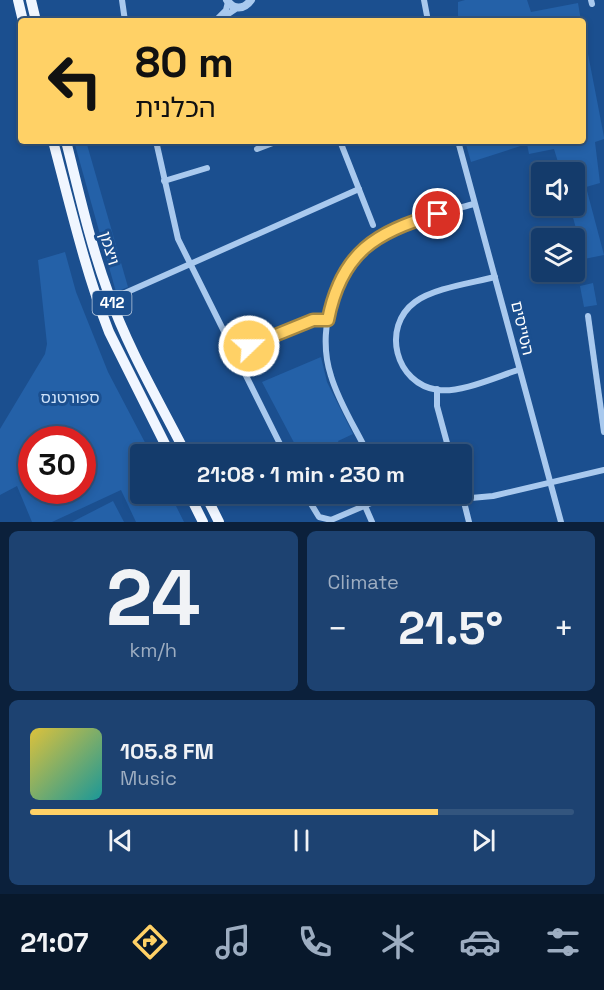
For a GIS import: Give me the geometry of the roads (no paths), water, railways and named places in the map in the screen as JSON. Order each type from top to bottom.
[{"type":"main road","points":[[18,0],[22,18]]},
{"type":"main road","points":[[31,0],[35,18]]},
{"type":"main road","name":"ויצמן","points":[[54,144],[77,236],[100,311],[165,444]]},
{"type":"main road","name":"ויצמן","points":[[67,144],[108,292],[128,339],[181,444]]},
{"type":"main road","points":[[194,504],[203,522]]},
{"type":"main road","points":[[210,504],[219,522]]},
{"type":"street","points":[[122,0],[125,18]]},
{"type":"street","points":[[223,18],[237,8],[245,7],[251,0]]},
{"type":"street","points":[[424,0],[427,18]]},
{"type":"street","points":[[219,18],[227,1],[237,8]]},
{"type":"street","points":[[157,144],[174,229],[280,444]]},
{"type":"street","points":[[257,149],[270,144]]},
{"type":"street","points":[[341,144],[373,225]]},
{"type":"street","name":"הטייסים","points":[[459,144],[510,330],[518,370],[561,522]]},
{"type":"street","points":[[164,181],[207,168]]},
{"type":"street","points":[[125,293],[359,189]]},
{"type":"street","points":[[363,444],[330,375],[326,346],[328,320],[334,296],[344,274],[358,255],[375,239],[400,225],[474,204]]},
{"type":"street","points":[[495,277],[429,294],[417,300],[398,325],[396,351],[399,361],[411,378],[426,387],[437,389],[465,386],[518,370]]},
{"type":"street","points":[[588,316],[604,432]]},
{"type":"street","points":[[236,352],[313,320],[328,320]]},
{"type":"street","points":[[437,389],[437,406],[447,444]]},
{"type":"street","points":[[472,496],[493,496],[604,470]]},
{"type":"street","points":[[311,504],[319,517],[327,520],[370,504]]},
{"type":"street","points":[[464,504],[469,522]]},
{"type":"street","points":[[365,506],[372,522]]},
{"type":"park label","name":"ספורטנס","points":[[70,397]]}]
